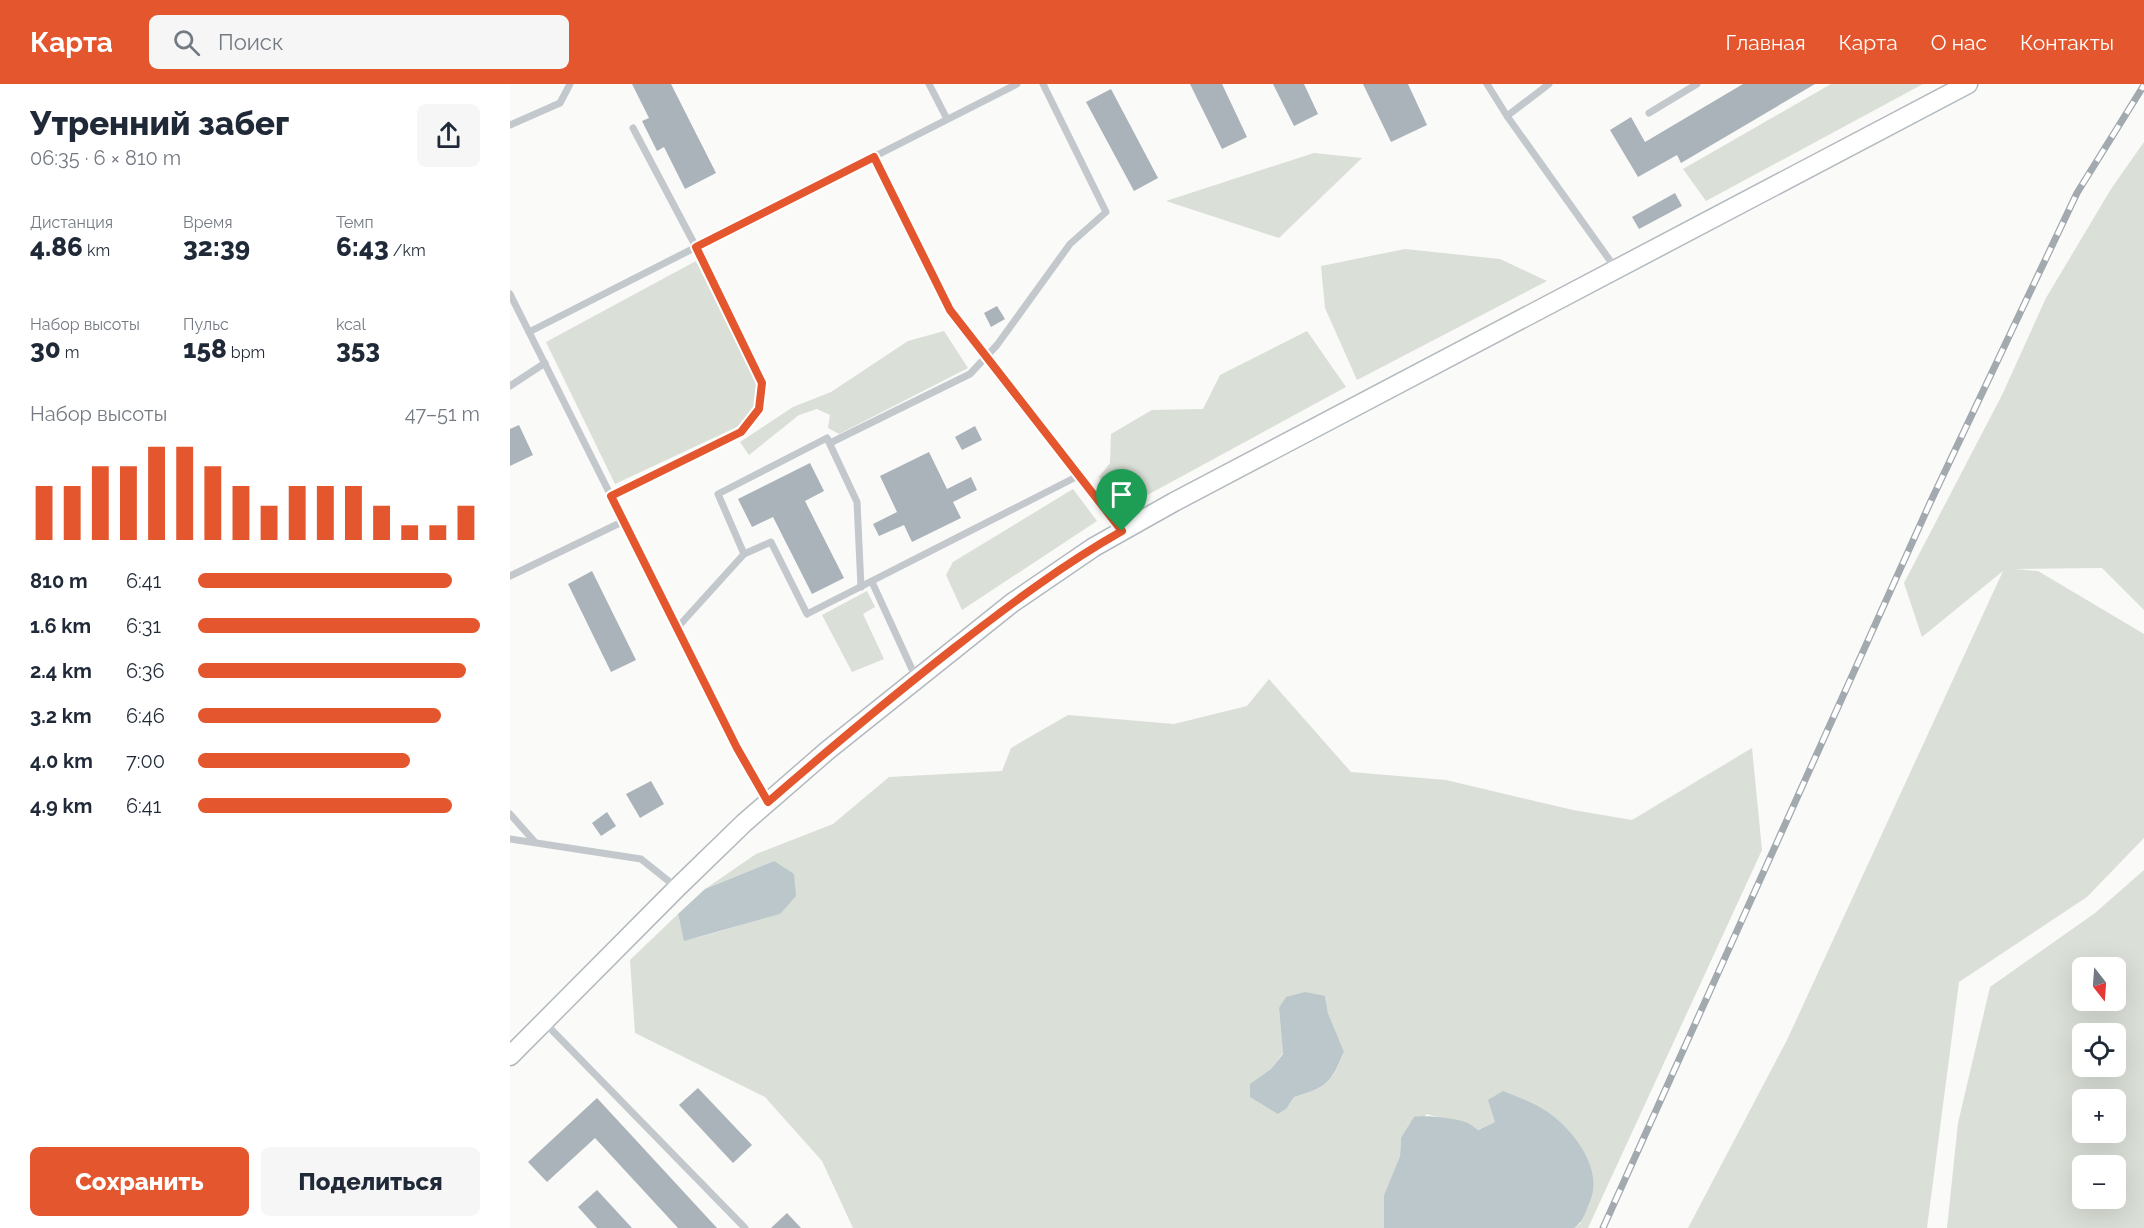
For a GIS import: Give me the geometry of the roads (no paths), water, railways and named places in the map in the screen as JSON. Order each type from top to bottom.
[{"type":"street","points":[[510,1056],[677,888],[768,802],[916,678],[1012,603],[1094,547],[1184,496],[1968,84]]},
{"type":"lane","points":[[510,125],[560,103],[570,84]]},
{"type":"lane","points":[[929,84],[947,119]]},
{"type":"lane","points":[[529,332],[1017,84]]},
{"type":"lane","points":[[830,443],[970,374],[1016,320],[1070,244],[1106,212],[1043,84]]},
{"type":"lane","points":[[1487,84],[1507,116],[1617,270]]},
{"type":"lane","points":[[1507,116],[1549,84]]},
{"type":"lane","points":[[1648,113],[1697,84]]},
{"type":"lane","points":[[611,496],[741,432],[759,409],[762,383],[696,247],[633,128]]},
{"type":"lane","points":[[874,157],[950,310],[1122,531]]},
{"type":"lane","points":[[510,294],[737,748],[768,802]]},
{"type":"lane","points":[[510,386],[545,363]]},
{"type":"lane","points":[[744,554],[717,494],[827,438],[857,502],[861,587]]},
{"type":"lane","points":[[677,628],[744,554],[771,543],[807,614],[1078,476]]},
{"type":"lane","points":[[510,576],[624,521]]},
{"type":"lane","points":[[872,582],[916,678]]},
{"type":"lane","points":[[510,814],[534,841]]},
{"type":"lane","points":[[510,839],[641,859],[677,888]]},
{"type":"lane","points":[[544,1022],[745,1228]]},
{"type":"railway","points":[[1603,1228],[1930,503],[2077,193],[2144,85]]}]
